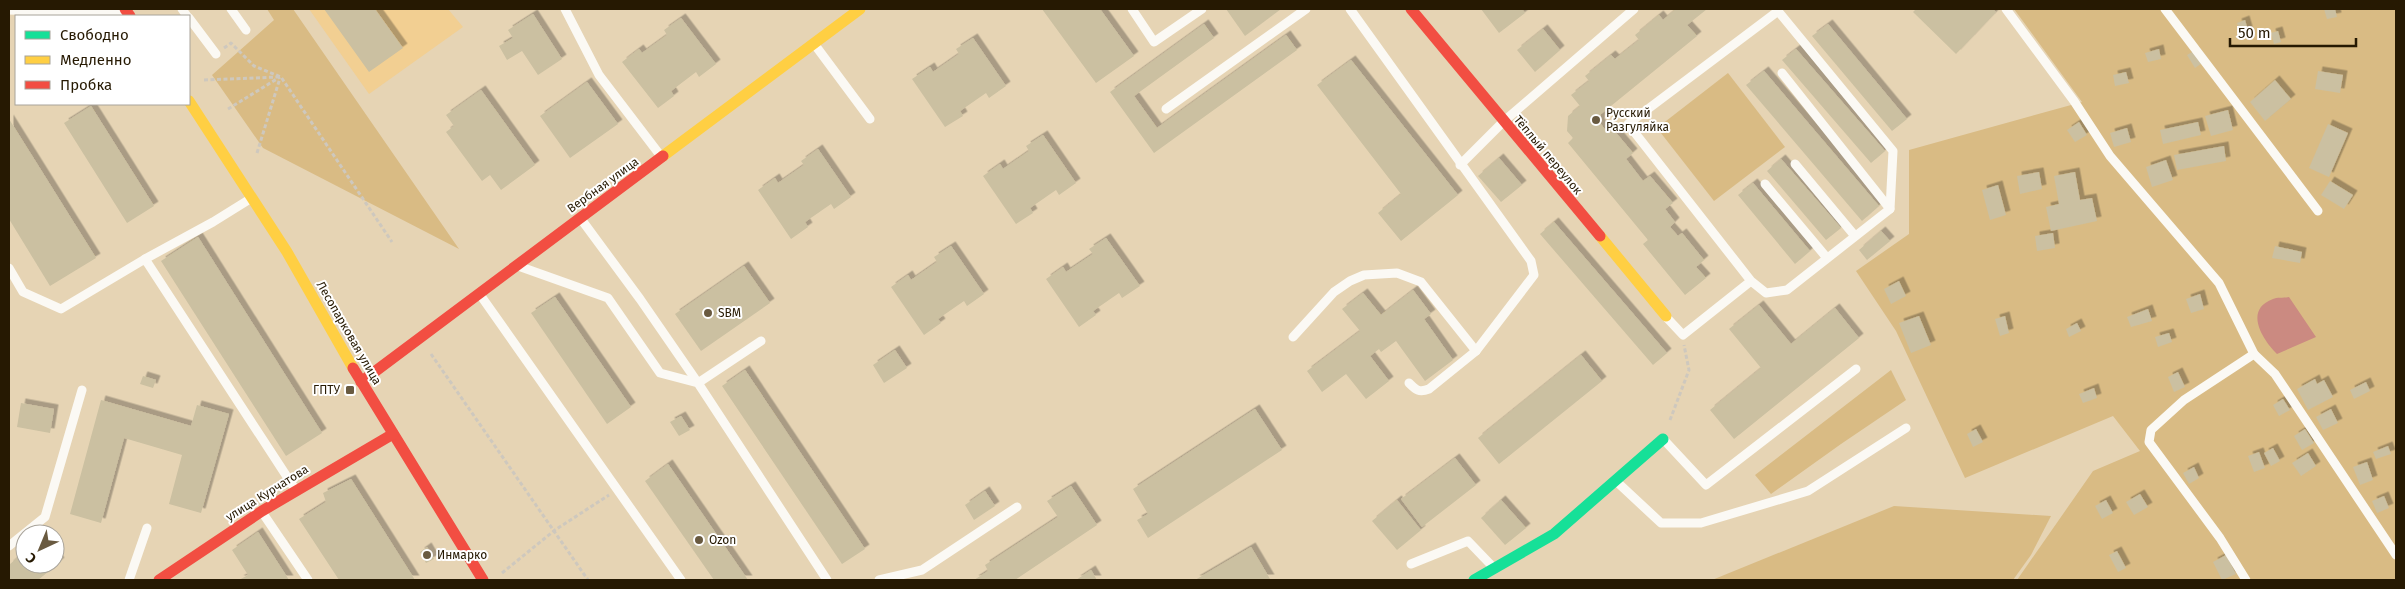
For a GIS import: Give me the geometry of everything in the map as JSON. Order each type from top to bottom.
[{"type":"street","name":"Вербная улица","points":[[361,382],[516,265],[581,219],[813,42],[860,9]]},
{"type":"street","name":"Тёплый переулок","points":[[1411,9],[1666,316]]},
{"type":"street","name":"Лесопарковая улица","points":[[190,103],[287,252],[392,434],[483,580]]},
{"type":"street","name":"улица Курчатова","points":[[159,580],[262,511],[392,434]]},
{"type":"street","points":[[1474,580],[1554,534],[1663,439]]},
{"type":"lane","points":[[231,9],[246,30]]},
{"type":"lane","points":[[565,9],[599,75],[662,158]]},
{"type":"lane","points":[[1132,9],[1154,42],[1202,9]]},
{"type":"lane","points":[[1166,109],[1306,9]]},
{"type":"lane","points":[[1350,9],[1460,165],[1531,261],[1534,275],[1476,351],[1422,392],[1416,390],[1409,383]]},
{"type":"lane","points":[[1460,165],[1503,122],[1634,9]]},
{"type":"lane","points":[[2006,9],[2074,101],[2110,156],[2219,282],[2254,354],[2276,374],[2396,555]]},
{"type":"lane","points":[[2165,9],[2318,211]]},
{"type":"lane","points":[[9,10],[130,12]]},
{"type":"lane","points":[[1779,10],[1893,151],[1890,209],[1787,290],[1766,293],[1751,281],[1628,124],[1779,10]]},
{"type":"lane","points":[[190,20],[216,54]]},
{"type":"lane","points":[[813,42],[870,119]]},
{"type":"lane","points":[[1782,73],[1890,209]]},
{"type":"lane","points":[[1794,164],[1855,236]]},
{"type":"lane","points":[[1765,184],[1827,258]]},
{"type":"lane","points":[[9,268],[23,292],[61,308],[252,198]]},
{"type":"lane","points":[[581,219],[698,382],[827,580]]},
{"type":"lane","points":[[144,259],[296,491]]},
{"type":"lane","points":[[516,265],[608,298],[660,372],[698,382],[761,341]]},
{"type":"lane","points":[[1293,337],[1334,292],[1350,281],[1364,275],[1397,273],[1421,282],[1476,351]]},
{"type":"lane","points":[[1666,316],[1682,335],[1751,281]]},
{"type":"lane","points":[[480,294],[681,580]]},
{"type":"lane","points":[[2246,580],[2220,538],[2150,442],[2151,430],[2184,400],[2254,354]]},
{"type":"lane","points":[[1663,439],[1706,485],[1856,369]]},
{"type":"lane","points":[[9,546],[45,516],[82,390]]},
{"type":"lane","points":[[1615,481],[1661,523],[1700,523],[1808,491],[1906,428]]},
{"type":"lane","points":[[879,580],[922,570],[1017,507]]},
{"type":"lane","points":[[262,511],[308,580]]},
{"type":"lane","points":[[128,580],[147,528]]},
{"type":"lane","points":[[1411,564],[1468,541],[1489,561],[1494,569]]},
{"type":"path","points":[[216,54],[231,43],[254,66],[281,77],[392,242]]},
{"type":"path","points":[[204,80],[281,77]]},
{"type":"path","points":[[228,109],[281,77]]},
{"type":"path","points":[[257,153],[281,77]]},
{"type":"path","points":[[1663,439],[1689,370],[1682,335]]},
{"type":"path","points":[[429,351],[588,580]]},
{"type":"path","points":[[502,573],[555,530],[618,490]]},
{"type":"shaded area","points":[[267,9],[293,9],[459,249],[263,148],[212,75],[274,20]]},
{"type":"shaded area","points":[[309,9],[448,9],[463,27],[369,94]]},
{"type":"shaded area","points":[[2014,9],[2396,9],[2396,580],[2017,580],[2093,471],[2140,451],[2113,416],[1965,478],[1896,331],[1856,271],[1909,234],[1909,150],[2082,102]]},
{"type":"shaded area","points":[[1728,73],[1785,147],[1714,201],[1657,128]]},
{"type":"shaded area","points":[[2289,297],[2316,337],[2277,354],[2266,341],[2258,325],[2257,318],[2259,310],[2264,304],[2275,298]]},
{"type":"shaded area","points":[[1891,370],[1906,400],[1771,494],[1755,475]]},
{"type":"shaded area","points":[[1894,506],[2051,516],[2031,555],[2013,580],[1712,580]]},
{"type":"building","points":[[324,9],[375,9],[403,48],[369,72]]},
{"type":"building","points":[[1042,9],[1100,9],[1134,56],[1096,83]]},
{"type":"building","points":[[1226,9],[1281,9],[1245,36]]},
{"type":"building","points":[[1481,9],[1522,9],[1525,13],[1499,33]]},
{"type":"building","points":[[1674,9],[1707,9],[1687,25],[1697,36],[1601,114],[1600,123],[1607,132],[1612,128],[1633,153],[1626,159],[1643,181],[1650,176],[1673,203],[1665,209],[1675,222],[1670,227],[1678,236],[1682,233],[1704,260],[1696,267],[1706,278],[1685,295],[1643,244],[1648,240],[1568,143],[1573,138],[1567,131],[1568,116],[1580,106],[1571,95],[1589,81],[1585,76],[1611,55],[1615,59],[1639,40],[1635,35],[1659,15],[1663,20]]},
{"type":"building","points":[[1916,9],[1993,9],[1996,12],[1956,54],[1913,12]]},
{"type":"building","points":[[2324,9],[2335,9],[2337,17],[2327,19]]},
{"type":"building","points":[[533,14],[562,59],[538,75],[522,51],[507,60],[499,46],[513,38],[508,30]]},
{"type":"building","points":[[681,18],[716,64],[699,77],[696,72],[671,91],[674,96],[658,108],[622,62],[639,49],[642,53],[667,35],[664,30]]},
{"type":"building","points":[[2245,20],[2249,34],[2242,36],[2237,23]]},
{"type":"building","points":[[1204,24],[1214,38],[1134,96],[1157,128],[1286,35],[1297,50],[1154,153],[1110,92]]},
{"type":"building","points":[[1828,24],[1907,119],[1892,131],[1812,36]]},
{"type":"building","points":[[1543,29],[1560,50],[1535,72],[1517,50]]},
{"type":"building","points":[[2278,31],[2281,42],[2274,44],[2271,33]]},
{"type":"building","points":[[973,38],[1006,86],[989,98],[986,93],[960,111],[963,116],[945,127],[912,79],[930,67],[933,72],[959,54],[956,49]]},
{"type":"building","points":[[1796,49],[1885,151],[1871,163],[1782,60]]},
{"type":"building","points":[[2159,49],[2161,59],[2148,62],[2145,53]]},
{"type":"building","points":[[2194,51],[2202,63],[2195,68],[2187,55]]},
{"type":"building","points":[[1351,60],[1458,195],[1401,241],[1378,213],[1401,194],[1317,85]]},
{"type":"building","points":[[1764,71],[1879,206],[1862,221],[1746,85]]},
{"type":"building","points":[[2318,71],[2343,75],[2340,93],[2315,89]]},
{"type":"building","points":[[2126,72],[2129,83],[2115,86],[2113,75]]},
{"type":"building","points":[[2275,80],[2291,99],[2265,121],[2250,102]]},
{"type":"building","points":[[587,82],[618,124],[570,158],[540,116]]},
{"type":"building","points":[[481,90],[535,165],[501,190],[490,175],[482,181],[446,132],[454,126],[446,115]]},
{"type":"building","points":[[91,106],[154,206],[127,223],[64,123]]},
{"type":"building","points":[[2228,110],[2233,130],[2211,136],[2205,116]]},
{"type":"building","points":[[9,119],[96,258],[50,286],[9,219]]},
{"type":"building","points":[[2079,122],[2087,135],[2075,142],[2067,130]]},
{"type":"building","points":[[2198,122],[2201,135],[2163,144],[2160,130]]},
{"type":"building","points":[[2328,124],[2348,133],[2329,177],[2309,168]]},
{"type":"building","points":[[2127,128],[2131,142],[2114,147],[2110,133]]},
{"type":"building","points":[[1043,135],[1076,183],[1059,195],[1056,190],[1030,208],[1033,213],[1016,224],[983,176],[1000,164],[1003,169],[1029,151],[1026,146]]},
{"type":"building","points":[[2224,146],[2226,161],[2177,170],[2174,155]]},
{"type":"building","points":[[818,149],[851,197],[834,209],[831,204],[805,222],[808,227],[791,239],[758,190],[775,178],[778,183],[804,165],[801,161]]},
{"type":"building","points":[[1499,158],[1522,185],[1501,202],[1478,176]]},
{"type":"building","points":[[1781,159],[1841,228],[1826,240],[1767,171]]},
{"type":"building","points":[[2166,160],[2173,180],[2152,187],[2146,167]]},
{"type":"building","points":[[2039,172],[2042,189],[2020,194],[2017,176]]},
{"type":"building","points":[[2075,172],[2080,200],[2092,198],[2097,221],[2051,231],[2046,207],[2059,204],[2054,176]]},
{"type":"building","points":[[2330,181],[2353,195],[2344,209],[2321,195]]},
{"type":"building","points":[[1753,183],[1810,251],[1795,264],[1738,195]]},
{"type":"building","points":[[1998,185],[2006,215],[1990,220],[1982,190]]},
{"type":"building","points":[[1554,222],[1667,353],[1653,365],[1540,234]]},
{"type":"building","points":[[1881,231],[1890,241],[1867,260],[1859,250]]},
{"type":"building","points":[[2053,233],[2055,248],[2037,251],[2035,236]]},
{"type":"building","points":[[198,237],[322,433],[286,456],[161,261]]},
{"type":"building","points":[[1106,238],[1140,286],[1122,298],[1119,293],[1093,311],[1096,315],[1079,327],[1046,279],[1063,267],[1066,272],[1093,254],[1089,249]]},
{"type":"building","points":[[951,246],[984,294],[967,306],[964,301],[938,319],[941,323],[924,335],[891,287],[908,275],[911,280],[937,262],[934,257]]},
{"type":"building","points":[[2275,246],[2302,252],[2300,263],[2272,258]]},
{"type":"building","points":[[744,266],[770,303],[701,351],[675,314]]},
{"type":"building","points":[[1899,281],[1906,296],[1891,304],[1884,289]]},
{"type":"building","points":[[1413,290],[1431,314],[1424,319],[1453,360],[1425,381],[1396,341],[1381,352],[1379,349],[1370,356],[1389,381],[1366,399],[1346,374],[1322,392],[1307,371],[1360,331],[1342,309],[1363,293],[1381,315]]},
{"type":"building","points":[[2200,294],[2204,309],[2191,313],[2186,299]]},
{"type":"building","points":[[555,297],[631,407],[607,424],[531,313]]},
{"type":"building","points":[[1759,305],[1791,344],[1835,308],[1859,338],[1734,439],[1710,410],[1761,368],[1729,329]]},
{"type":"building","points":[[2148,309],[2152,321],[2131,327],[2127,317]]},
{"type":"building","points":[[1919,316],[1931,345],[1911,353],[1899,323]]},
{"type":"building","points":[[2005,316],[2009,333],[2000,336],[1995,319]]},
{"type":"building","points":[[2077,323],[2081,331],[2069,337],[2066,329]]},
{"type":"building","points":[[2169,333],[2172,342],[2158,347],[2155,337]]},
{"type":"building","points":[[895,350],[907,368],[884,383],[873,365]]},
{"type":"building","points":[[1581,355],[1602,381],[1499,464],[1478,438]]},
{"type":"building","points":[[745,370],[865,549],[842,564],[722,386]]},
{"type":"building","points":[[2178,372],[2185,387],[2174,392],[2168,377]]},
{"type":"building","points":[[143,376],[156,380],[153,388],[140,384]]},
{"type":"building","points":[[2315,379],[2317,384],[2324,380],[2333,397],[2308,410],[2297,389]]},
{"type":"building","points":[[2366,382],[2370,391],[2354,399],[2350,390]]},
{"type":"building","points":[[2094,388],[2097,398],[2083,403],[2079,394]]},
{"type":"building","points":[[2283,399],[2290,410],[2279,416],[2273,405]]},
{"type":"building","points":[[101,400],[191,426],[197,405],[229,414],[201,513],[169,504],[182,455],[124,438],[101,523],[70,514]]},
{"type":"building","points":[[21,403],[54,409],[50,433],[17,427]]},
{"type":"building","points":[[1255,409],[1282,450],[1148,538],[1137,520],[1148,514],[1133,489]]},
{"type":"building","points":[[2331,409],[2338,423],[2323,430],[2316,417]]},
{"type":"building","points":[[681,416],[690,430],[679,436],[670,422]]},
{"type":"building","points":[[1976,429],[1983,442],[1973,447],[1967,434]]},
{"type":"building","points":[[2305,429],[2314,443],[2302,450],[2294,436]]},
{"type":"building","points":[[2388,446],[2391,454],[2376,459],[2373,452]]},
{"type":"building","points":[[2273,448],[2280,461],[2271,466],[2264,453]]},
{"type":"building","points":[[2259,452],[2265,468],[2254,472],[2248,456]]},
{"type":"building","points":[[2308,453],[2316,466],[2301,476],[2292,463]]},
{"type":"building","points":[[1455,458],[1476,485],[1422,527],[1401,499]]},
{"type":"building","points":[[2367,462],[2373,480],[2360,485],[2353,467]]},
{"type":"building","points":[[668,464],[748,580],[714,580],[645,481]]},
{"type":"building","points":[[2194,467],[2199,478],[2189,484],[2183,473]]},
{"type":"building","points":[[351,479],[415,580],[339,580],[299,519],[326,502],[323,493]]},
{"type":"building","points":[[1071,486],[1097,525],[1015,580],[974,580],[988,571],[985,565],[1058,517],[1047,501]]},
{"type":"building","points":[[985,491],[995,506],[974,520],[965,505]]},
{"type":"building","points":[[2140,494],[2148,507],[2134,515],[2126,502]]},
{"type":"building","points":[[2384,496],[2389,508],[2377,513],[2372,501]]},
{"type":"building","points":[[1397,500],[1421,530],[1397,550],[1372,521]]},
{"type":"building","points":[[1501,500],[1526,528],[1505,545],[1481,518]]},
{"type":"building","points":[[2106,500],[2113,513],[2102,519],[2095,506]]},
{"type":"building","points":[[258,532],[289,580],[239,580],[248,575],[232,550]]},
{"type":"building","name":"Инмарко","points":[[427,547],[434,559],[426,563],[420,552]]},
{"type":"building","points":[[1251,547],[1270,579],[1195,580]]},
{"type":"building","points":[[2117,551],[2126,568],[2118,572],[2109,555]]},
{"type":"building","points":[[2226,555],[2236,574],[2222,580],[2213,562]]},
{"type":"building","points":[[15,560],[15,574],[45,574],[38,580],[9,580],[9,565]]},
{"type":"building","points":[[1091,570],[1097,580],[1076,580]]},
{"type":"traffic: fast","points":[[1474,580],[1554,534],[1663,439]]},
{"type":"traffic: slow","points":[[663,156],[860,9]]},
{"type":"traffic: slow","points":[[190,103],[287,252],[353,368]]},
{"type":"traffic: slow","points":[[1600,236],[1666,316]]},
{"type":"traffic: jam","points":[[125,9],[129,15]]},
{"type":"traffic: jam","points":[[1411,9],[1600,236]]},
{"type":"traffic: jam","points":[[361,382],[663,156]]},
{"type":"traffic: jam","points":[[353,368],[483,580]]},
{"type":"traffic: jam","points":[[159,580],[262,511],[393,434]]},
{"type":"place","name":"Русский Разгуляйка","points":[[1596,120]]},
{"type":"place","name":"SBM","points":[[708,313]]},
{"type":"place","name":"ГПТУ","points":[[350,390]]},
{"type":"place","name":"Ozon","points":[[699,540]]},
{"type":"place","name":"Инмарко","points":[[427,555]]}]
